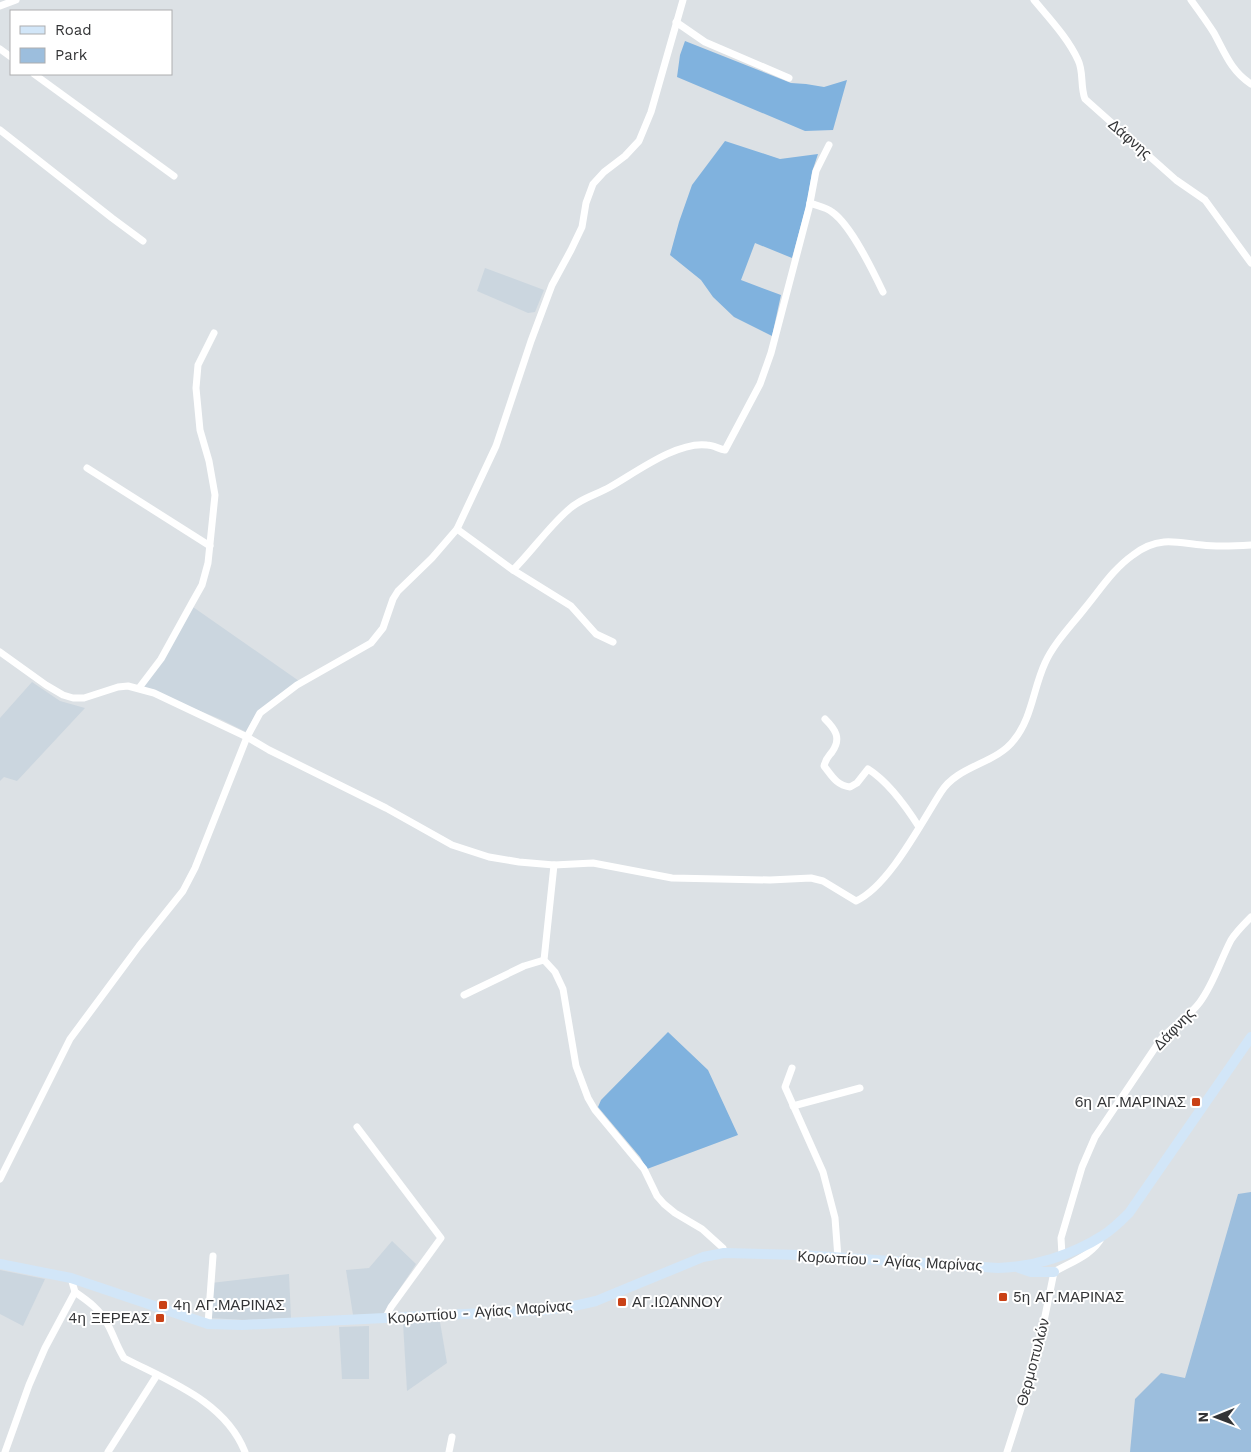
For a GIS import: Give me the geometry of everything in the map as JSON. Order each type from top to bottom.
[{"type":"main road","name":"Κορωπίου - Αγίας Μαρίνας","points":[[0,1264],[71,1278],[208,1324],[242,1325],[546,1310],[574,1306],[596,1301],[703,1257],[724,1253],[1016,1267],[1062,1255],[1103,1235],[1129,1213],[1251,1037]]},
{"type":"main road","points":[[1016,1267],[1031,1272],[1054,1272]]},
{"type":"street","points":[[0,6],[16,0]]},
{"type":"street","points":[[0,1179],[70,1039],[139,946],[183,891],[195,868],[248,737],[260,713],[297,685],[371,643],[383,628],[393,599],[398,591],[432,558],[457,529],[496,446],[531,341],[552,285],[572,250],[582,227],[586,203],[594,184],[604,172],[639,142],[651,112],[683,0]]},
{"type":"street","name":"Δάφνης","points":[[1034,0],[1068,43],[1078,60],[1082,93],[1085,99],[1176,180],[1205,200],[1251,263]]},
{"type":"street","points":[[1191,0],[1214,34],[1232,67],[1241,78],[1251,84]]},
{"type":"street","points":[[676,22],[706,42],[789,78]]},
{"type":"street","points":[[35,75],[174,176]]},
{"type":"street","points":[[0,130],[143,241]]},
{"type":"street","points":[[512,570],[530,553],[568,510],[583,500],[610,487],[637,469],[688,446],[706,444],[725,450],[742,421],[763,376],[771,353],[810,203],[816,171],[829,146]]},
{"type":"street","points":[[810,203],[831,210],[842,220],[870,265],[883,292]]},
{"type":"street","points":[[139,688],[160,659],[202,585],[208,563],[215,495],[209,461],[200,430],[196,388],[198,365],[214,334]]},
{"type":"street","points":[[87,468],[210,546]]},
{"type":"street","points":[[457,529],[512,570],[571,606],[596,634],[613,642]]},
{"type":"street","points":[[0,652],[46,684],[73,698],[84,698],[118,687],[128,686],[154,693],[248,737],[269,750],[386,808],[452,845],[489,857],[554,865],[593,863],[672,878],[762,880],[811,878],[823,881],[856,901],[874,890],[907,846],[942,790],[951,780],[1006,749],[1014,741],[1031,708],[1036,684],[1045,661],[1063,634],[1124,562],[1142,549],[1164,542],[1181,542],[1204,546],[1251,545]]},
{"type":"street","points":[[825,719],[835,729],[837,735],[836,743],[826,758],[824,766],[834,780],[842,786],[850,787],[857,783],[868,770],[892,792],[910,812],[920,827]]},
{"type":"street","points":[[554,865],[544,960],[555,972],[563,989],[576,1066],[588,1098],[595,1110],[644,1169],[657,1196],[664,1204],[675,1214],[702,1229],[723,1248],[724,1253]]},
{"type":"street","name":"Δάφνης","points":[[1062,1255],[1061,1238],[1070,1204],[1080,1170],[1096,1137],[1161,1039],[1200,1002],[1218,972],[1232,939],[1251,917]]},
{"type":"street","points":[[464,995],[524,966],[544,960]]},
{"type":"street","points":[[792,1068],[785,1087],[823,1172],[835,1218],[838,1258]]},
{"type":"street","points":[[793,1106],[860,1088]]},
{"type":"street","points":[[357,1126],[441,1238],[385,1318]]},
{"type":"street","points":[[1054,1272],[1090,1252],[1096,1247],[1103,1235]]},
{"type":"street","points":[[208,1324],[213,1256]]},
{"type":"street","name":"Θερμοπυλών","points":[[1007,1452],[1024,1399],[1044,1321],[1054,1272]]},
{"type":"street","points":[[71,1278],[75,1292],[92,1304],[102,1315],[124,1358],[185,1390],[227,1421],[241,1442],[245,1452]]},
{"type":"street","points":[[5,1452],[29,1384],[45,1348],[75,1292]]},
{"type":"street","points":[[108,1452],[157,1375]]},
{"type":"street","points":[[449,1452],[452,1437]]},
{"type":"shaded area","points":[[685,41],[791,83],[824,87],[847,80],[833,130],[805,131],[677,77],[680,55]]},
{"type":"shaded area","points":[[725,141],[780,159],[818,154],[792,258],[755,243],[741,280],[781,295],[772,336],[734,317],[713,297],[701,280],[670,255],[692,185]]},
{"type":"shaded area","points":[[485,268],[544,290],[535,312],[528,313],[477,291]]},
{"type":"shaded area","points":[[193,607],[299,681],[256,713],[246,732],[220,719],[143,688]]},
{"type":"shaded area","points":[[32,682],[60,701],[85,708],[17,781],[4,777],[0,781],[0,718]]},
{"type":"shaded area","points":[[668,1032],[708,1070],[738,1135],[647,1169],[640,1157],[598,1107],[601,1100]]},
{"type":"shaded area","points":[[392,1241],[416,1264],[383,1314],[353,1315],[346,1270],[369,1268]]},
{"type":"shaded area","points":[[0,1270],[45,1279],[23,1326],[0,1314]]},
{"type":"shaded area","points":[[289,1274],[291,1318],[245,1320],[210,1318],[211,1283]]},
{"type":"shaded area","points":[[440,1322],[447,1363],[407,1391],[403,1323]]},
{"type":"shaded area","points":[[369,1326],[369,1379],[342,1379],[339,1327]]},
{"type":"green space","points":[[1251,1192],[1251,1452],[1130,1452],[1135,1399],[1161,1373],[1185,1378],[1238,1194]]},
{"type":"place","name":"6η ΑΓ.ΜΑΡΙΝΑΣ","points":[[1196,1102]]},
{"type":"place","name":"5η ΑΓ.ΜΑΡΙΝΑΣ","points":[[1003,1297]]},
{"type":"place","name":"ΑΓ.ΙΩΑΝΝΟΥ","points":[[622,1302]]},
{"type":"place","name":"4η ΑΓ.ΜΑΡΙΝΑΣ","points":[[163,1305]]},
{"type":"place","name":"4η ΞΕΡΕΑΣ","points":[[160,1318]]}]
